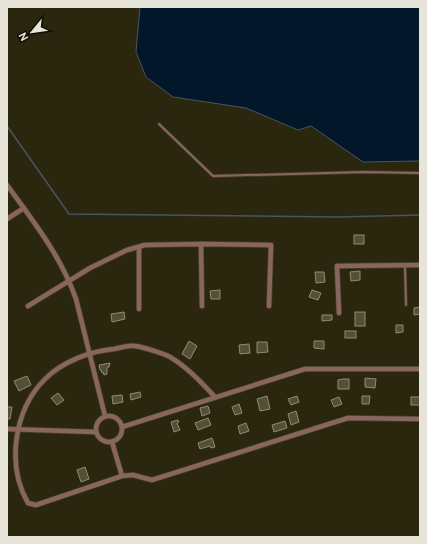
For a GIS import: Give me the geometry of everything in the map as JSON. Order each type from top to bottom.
[{"type":"street","points":[[7,185],[62,265],[69,280],[76,299],[105,416]]},
{"type":"street","points":[[7,220],[24,208]]},
{"type":"street","points":[[28,306],[90,268],[127,250],[145,245],[201,244],[271,245],[269,306]]},
{"type":"street","points":[[201,244],[202,306]]},
{"type":"street","points":[[139,247],[139,309]]},
{"type":"street","points":[[339,313],[337,266],[420,265]]},
{"type":"street","points":[[214,397],[195,375],[169,356],[134,346],[89,353],[66,364],[45,379],[32,397],[17,430],[16,471],[22,492],[28,503],[36,505],[122,476],[133,475],[152,480],[348,418],[420,419]]},
{"type":"street","points":[[122,428],[214,397],[305,369],[420,370]]},
{"type":"street","points":[[105,416],[113,416],[119,421],[122,428],[120,437],[112,442],[105,442],[99,438],[96,432],[96,425],[99,420],[105,416]]},
{"type":"street","points":[[7,429],[96,432]]},
{"type":"street","points":[[112,442],[122,476]]},
{"type":"lane","points":[[159,124],[213,176],[365,172],[420,173]]},
{"type":"lane","points":[[405,265],[406,305]]},
{"type":"water","points":[[140,7],[420,7],[420,161],[363,162],[311,126],[298,130],[246,108],[173,97],[146,77],[136,52]]},
{"type":"building","points":[[354,235],[364,235],[364,244],[354,244]]},
{"type":"building","points":[[360,271],[360,280],[351,281],[350,272]]},
{"type":"building","points":[[315,272],[324,272],[325,282],[316,283]]},
{"type":"building","points":[[220,290],[220,299],[211,299],[210,291]]},
{"type":"building","points":[[312,290],[321,293],[318,300],[309,297]]},
{"type":"building","points":[[420,307],[420,314],[414,315],[414,308]]},
{"type":"building","points":[[124,312],[125,319],[112,322],[111,314]]},
{"type":"building","points":[[355,312],[365,312],[365,326],[355,326]]},
{"type":"building","points":[[322,315],[332,315],[332,320],[322,321]]},
{"type":"building","points":[[396,325],[403,325],[403,332],[396,333]]},
{"type":"building","points":[[345,331],[356,331],[356,338],[345,338]]},
{"type":"building","points":[[189,341],[197,346],[190,359],[182,354]]},
{"type":"building","points":[[314,341],[324,341],[324,349],[314,348]]},
{"type":"building","points":[[257,342],[267,342],[268,352],[257,353]]},
{"type":"building","points":[[249,344],[250,353],[240,354],[239,345]]},
{"type":"building","points":[[110,363],[109,367],[107,368],[107,374],[104,375],[100,370],[99,365]]},
{"type":"building","points":[[27,376],[31,385],[19,391],[14,381]]},
{"type":"building","points":[[365,378],[376,379],[375,388],[365,387]]},
{"type":"building","points":[[349,379],[349,389],[338,389],[338,380]]},
{"type":"building","points":[[140,392],[141,397],[131,400],[130,394]]},
{"type":"building","points":[[58,393],[64,400],[57,405],[51,398]]},
{"type":"building","points":[[122,395],[123,402],[113,404],[112,396]]},
{"type":"building","points":[[267,396],[270,409],[260,411],[257,399]]},
{"type":"building","points":[[297,396],[299,402],[291,405],[288,399]]},
{"type":"building","points":[[362,396],[370,396],[369,404],[362,404]]},
{"type":"building","points":[[339,397],[342,404],[334,407],[331,400]]},
{"type":"building","points":[[411,397],[420,397],[420,405],[411,405]]},
{"type":"building","points":[[239,404],[242,413],[235,415],[232,407]]},
{"type":"building","points":[[208,406],[210,413],[202,416],[200,408]]},
{"type":"building","points":[[7,407],[12,407],[10,419],[7,419]]},
{"type":"building","points":[[296,411],[299,422],[291,425],[288,414]]},
{"type":"building","points":[[208,418],[211,425],[198,430],[195,423]]},
{"type":"building","points":[[178,420],[179,422],[177,423],[180,430],[174,432],[171,422]]},
{"type":"building","points":[[285,421],[287,428],[274,432],[272,425]]},
{"type":"building","points":[[246,423],[249,431],[240,434],[238,426]]},
{"type":"building","points":[[212,438],[215,447],[211,448],[210,446],[200,449],[198,443]]},
{"type":"building","points":[[85,467],[89,479],[81,482],[77,470]]},
{"type":"waterway","points":[[7,126],[69,214],[338,217],[420,215]]}]
